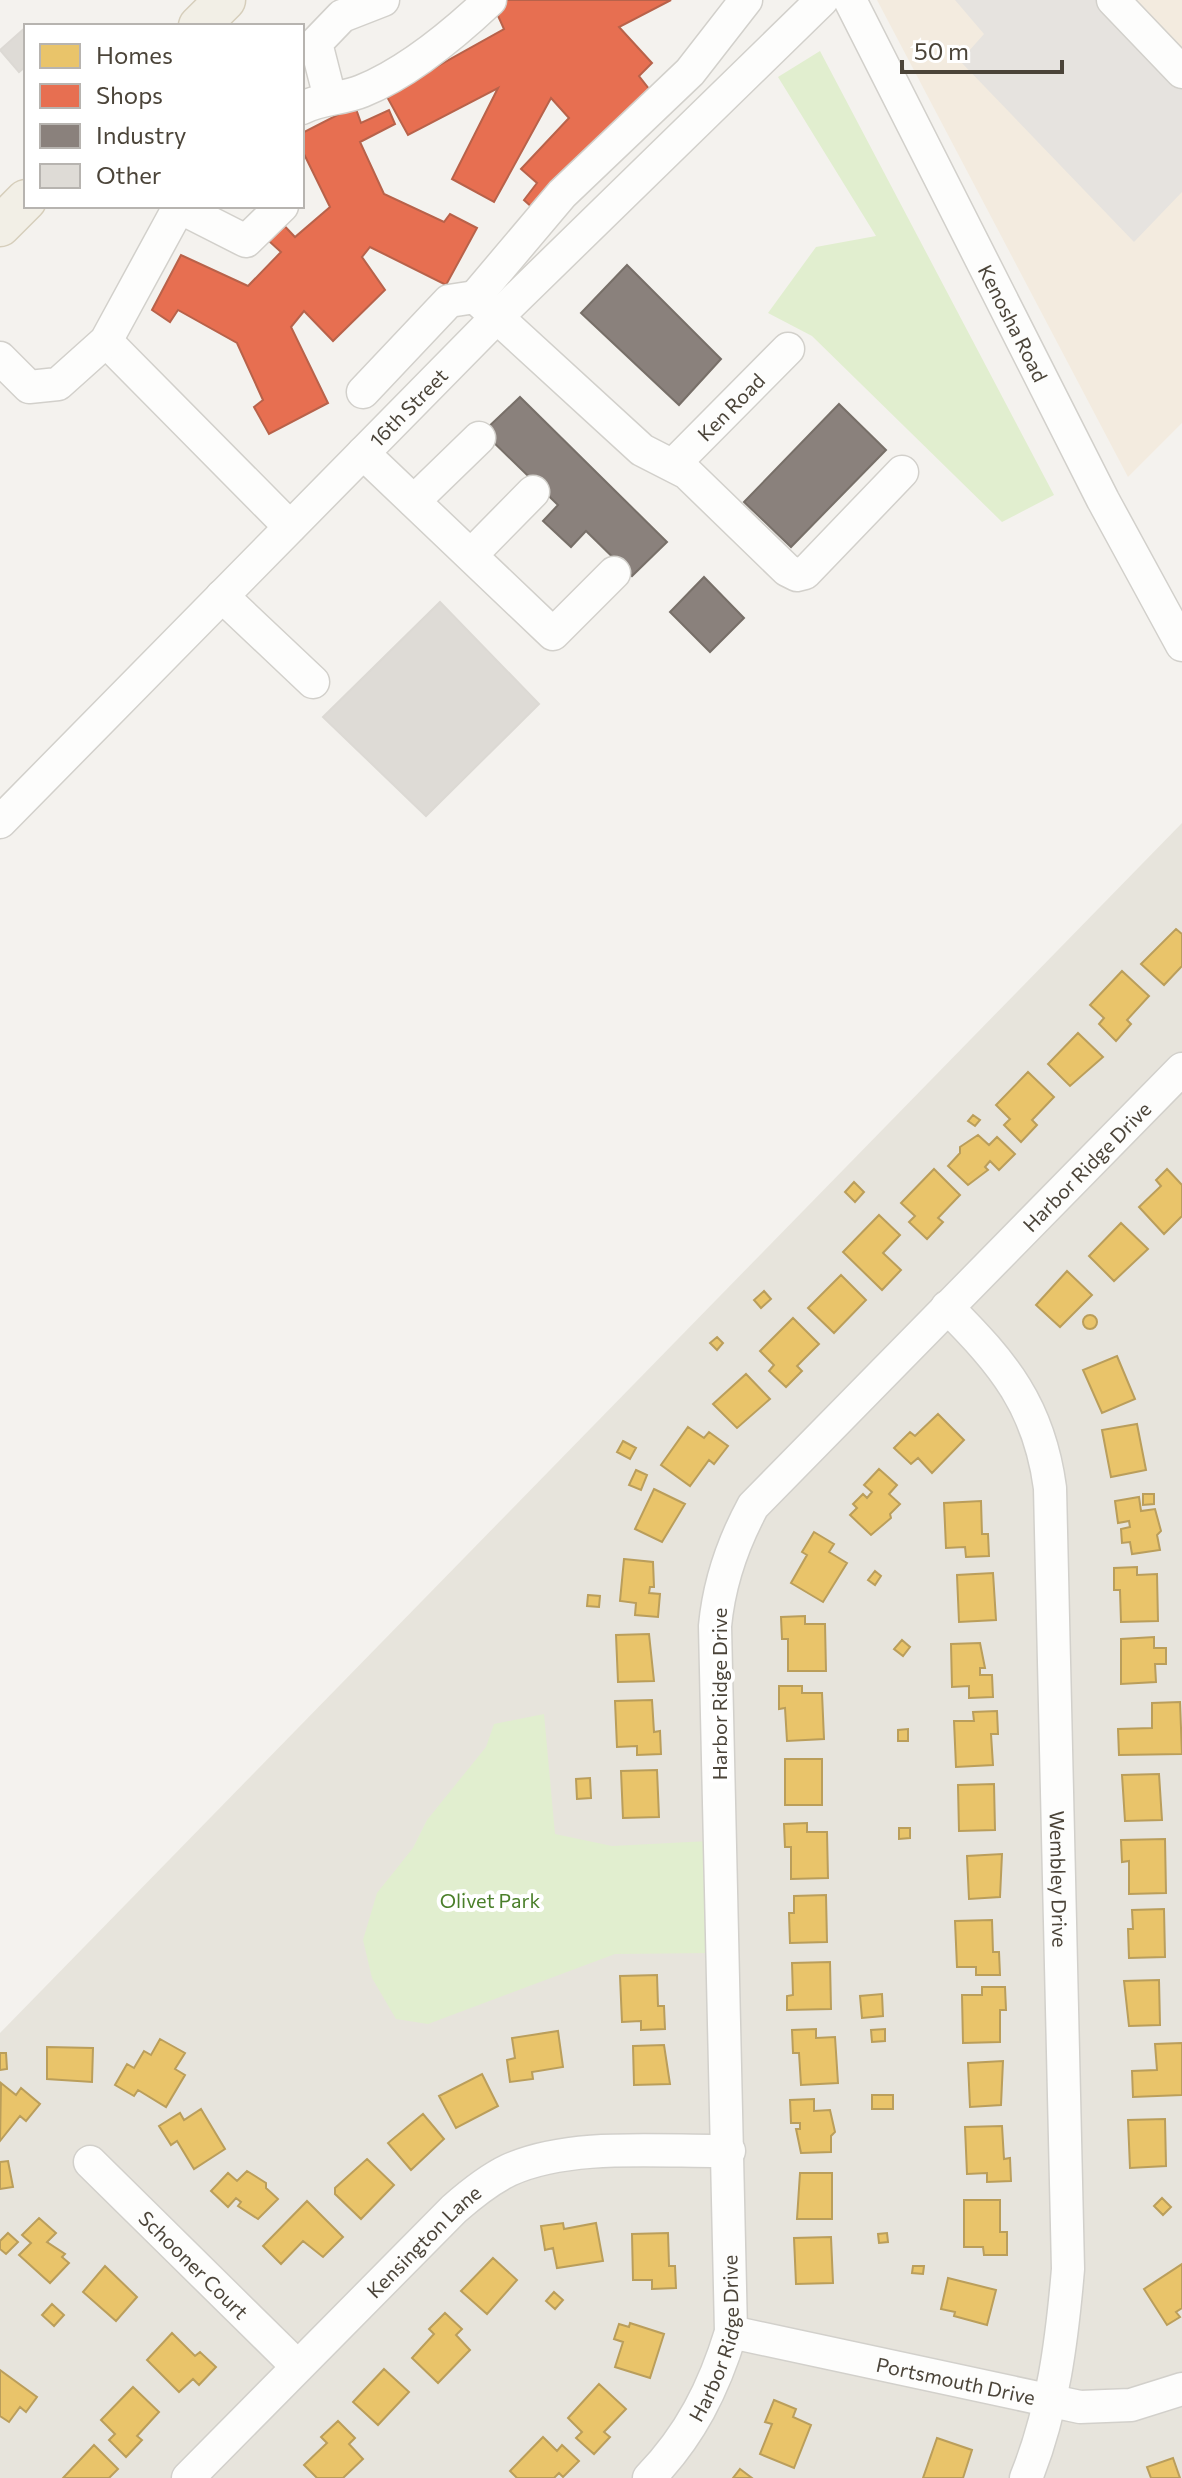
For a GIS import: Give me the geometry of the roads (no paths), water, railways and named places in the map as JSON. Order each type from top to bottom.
[{"type":"main road","points":[[201,24],[225,0]]},
{"type":"main road","points":[[0,226],[24,202]]},
{"type":"street","points":[[383,0],[342,16],[316,43],[316,103],[362,92],[445,42],[490,0]]},
{"type":"street","points":[[486,307],[562,194],[690,72],[746,0]]},
{"type":"street","name":"16th Street","points":[[0,822],[363,453],[486,307],[822,0]]},
{"type":"street","name":"Kenosha Road","points":[[850,0],[1103,500],[1182,645]]},
{"type":"street","points":[[1113,0],[1182,72]]},
{"type":"street","points":[[0,358],[29,387],[58,384],[106,341],[178,208]]},
{"type":"street","points":[[183,208],[246,241],[280,208]]},
{"type":"street","points":[[363,392],[449,301],[486,307],[642,450],[673,465],[705,488],[787,570],[797,575],[805,573],[902,472]]},
{"type":"street","points":[[106,341],[290,527]]},
{"type":"street","name":"Ken Road","points":[[673,465],[788,349]]},
{"type":"street","points":[[414,501],[479,438]]},
{"type":"street","points":[[363,453],[553,634],[614,573]]},
{"type":"street","points":[[471,555],[533,492]]},
{"type":"street","points":[[222,596],[313,682]]},
{"type":"street","name":"Harbor Ridge Drive","points":[[649,2478],[691,2426],[706,2400],[731,2332],[717,1602],[738,1534],[753,1506],[947,1307],[1176,1085]]},
{"type":"street","name":"Wembley Drive","points":[[947,1307],[995,1355],[1021,1393],[1035,1422],[1050,1488],[1068,2269],[1063,2332],[1038,2450],[1026,2478]]},
{"type":"street","name":"Kensington Lane","points":[[188,2478],[454,2209],[482,2185],[509,2170],[541,2159],[571,2154],[729,2151]]},
{"type":"street","name":"Schooner Court","points":[[90,2162],[297,2366]]},
{"type":"street","name":"Portsmouth Drive","points":[[731,2332],[1080,2407],[1131,2405],[1182,2389]]},
{"type":"park label","name":"Olivet Park","points":[[490,1900]]}]
